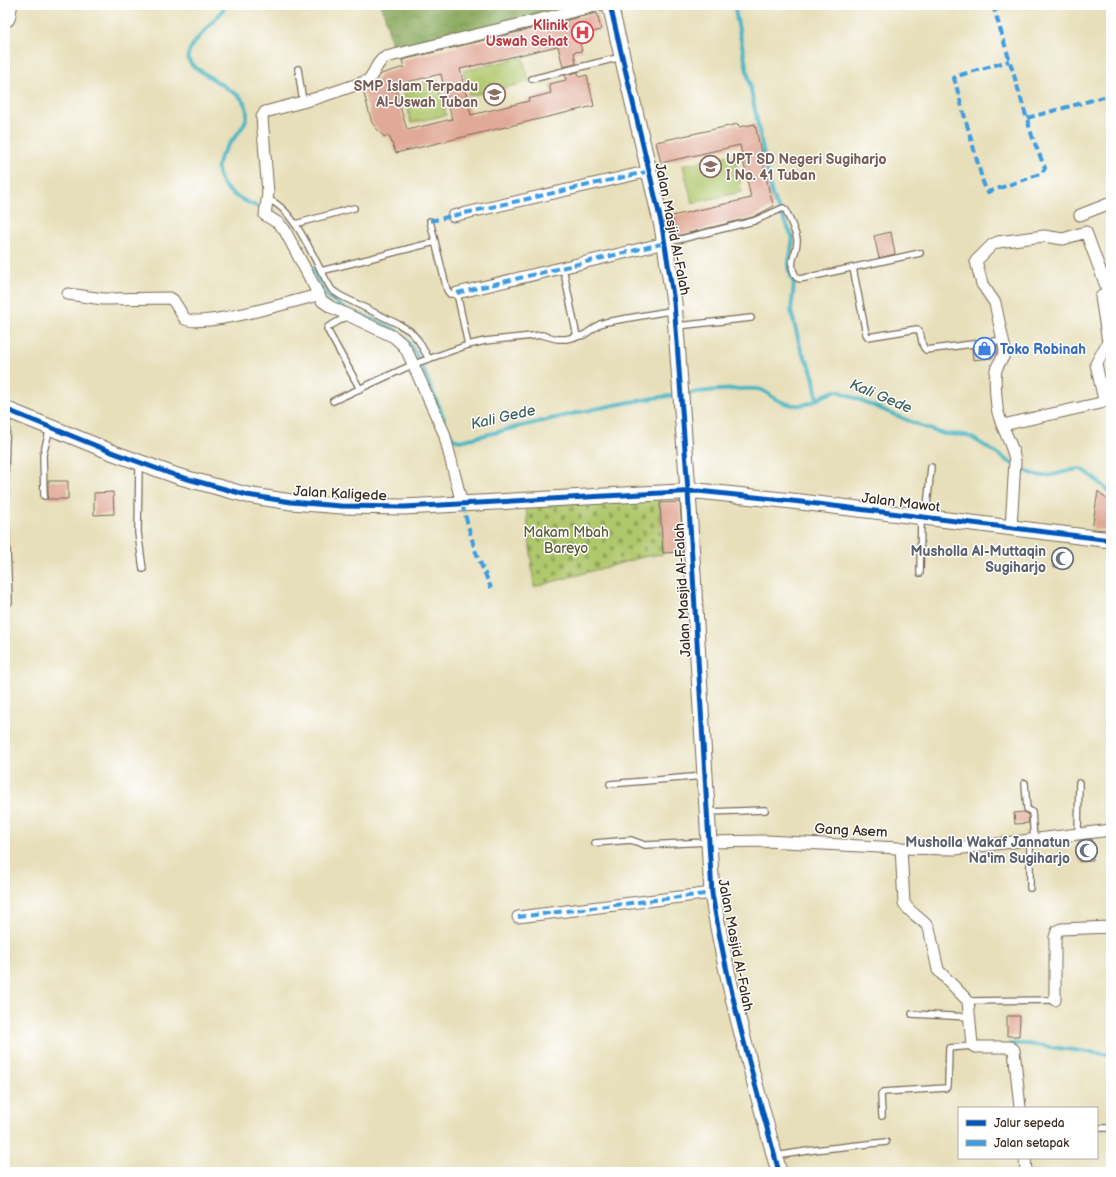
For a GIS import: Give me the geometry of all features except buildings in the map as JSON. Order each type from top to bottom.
[{"type":"highway","points":[[5,17],[7,5]]},
{"type":"street","points":[[462,504],[444,433],[415,364],[407,350],[396,339],[382,331],[327,305],[318,295],[284,229],[278,223],[267,217],[267,169],[262,116],[265,112],[303,102],[367,81],[372,76],[379,61],[386,57],[599,5]]},
{"type":"street","name":"Jalan Masjid Al-Falah","points":[[610,5],[666,243],[675,310],[688,491],[712,893],[731,989],[779,1172]]},
{"type":"street","points":[[452,216],[650,171]]},
{"type":"street","points":[[1003,425],[1103,402],[1104,399],[1096,364],[1108,342],[1101,297],[1109,287],[1079,212],[1108,204]]},
{"type":"street","points":[[1011,528],[1015,465],[1013,451],[997,409],[996,380],[997,367],[1005,354],[995,304],[981,282],[976,261],[992,245],[998,242],[1042,236],[1063,239],[1086,232]]},
{"type":"street","points":[[457,294],[666,243]]},
{"type":"street","points":[[68,294],[104,299],[170,298],[173,300],[185,319],[195,321],[241,315],[318,295]]},
{"type":"street","name":"Jalan Kaligede","points":[[7,410],[139,462],[185,478],[226,490],[268,499],[291,502],[382,508],[688,491]]},
{"type":"street","name":"Jalan Mawot","points":[[688,491],[801,502],[1111,540]]},
{"type":"street","name":"Gang Asem","points":[[708,842],[766,841],[901,848],[965,848],[1111,830]]},
{"type":"street","points":[[901,848],[904,904],[909,910],[926,923],[929,928],[938,971],[968,1001],[972,1046],[1010,1047],[1013,1049],[1020,1107]]},
{"type":"street","points":[[518,917],[712,893]]},
{"type":"street","points":[[1055,1000],[1055,937],[1057,931],[1062,929],[1111,927]]},
{"type":"street","points":[[1025,1159],[1026,1172]]},
{"type":"lane","points":[[532,79],[623,56]]},
{"type":"lane","points":[[298,69],[303,102]]},
{"type":"lane","points":[[266,205],[273,201],[281,207],[295,224],[332,290],[337,295],[410,331],[418,340],[427,360]]},
{"type":"lane","points":[[295,224],[354,208]]},
{"type":"lane","points":[[666,243],[754,221],[783,208],[786,210],[796,237],[797,243],[792,259],[792,266],[797,278],[800,279],[920,253]]},
{"type":"lane","points":[[430,222],[446,290],[450,294],[457,294],[468,345]]},
{"type":"lane","points":[[321,271],[435,242]]},
{"type":"lane","points":[[563,268],[577,337]]},
{"type":"lane","points":[[853,268],[866,334],[868,337],[918,329],[923,347],[926,350],[1003,340]]},
{"type":"lane","points":[[333,401],[415,364],[468,345],[486,341],[540,335],[562,340],[584,335],[600,324],[606,322],[675,310]]},
{"type":"lane","points":[[348,315],[329,326],[327,329],[360,389]]},
{"type":"lane","points":[[676,326],[750,318]]},
{"type":"lane","points":[[7,410],[6,461],[9,602]]},
{"type":"lane","points":[[44,496],[43,455],[51,427]]},
{"type":"lane","points":[[139,462],[138,533],[143,569]]},
{"type":"lane","points":[[920,573],[923,517],[930,483],[931,467]]},
{"type":"lane","points":[[610,784],[704,776]]},
{"type":"lane","points":[[1025,783],[1026,809],[1032,812],[1030,888]]},
{"type":"lane","points":[[1078,834],[1079,784]]},
{"type":"lane","points":[[706,812],[766,810]]},
{"type":"lane","points":[[594,843],[630,840],[645,845],[708,842]]},
{"type":"lane","points":[[968,1001],[1055,1000]]},
{"type":"lane","points":[[912,1014],[970,1017]]},
{"type":"lane","points":[[882,1116],[882,1092],[946,1088],[948,1086],[949,1048],[972,1046]]},
{"type":"lane","points":[[1098,1128],[1111,1128]]},
{"type":"lane","points":[[774,1156],[828,1148],[886,1142]]},
{"type":"green space","points":[[380,5],[579,5],[393,50],[385,16]]},
{"type":"green space","points":[[523,57],[529,82],[469,96],[463,71]]},
{"type":"green space","points":[[438,80],[446,115],[411,123],[403,88]]},
{"type":"green space","points":[[734,154],[742,192],[692,203],[683,165]]},
{"type":"green space","name":"Makam Mbah Bareyo","points":[[659,498],[663,554],[643,557],[534,587],[526,506]]},
{"type":"waterway","name":"Kali Gede","points":[[170,5],[175,5]]},
{"type":"waterway","name":"Kali Gede","points":[[226,5],[194,43],[188,55],[189,61],[193,66],[239,96],[246,106],[247,116],[243,126],[223,152],[219,162],[218,171],[222,183],[239,198],[283,220],[291,229],[323,290],[330,298],[339,305],[383,323],[402,335],[420,362],[444,419]]},
{"type":"waterway","points":[[734,5],[772,195],[793,238],[789,263],[789,270],[794,284],[791,311],[801,350],[810,367],[814,379],[817,400]]},
{"type":"waterway","name":"Kali Gede","points":[[448,429],[453,439],[460,441],[595,409],[649,399],[707,391],[727,389],[758,389],[791,405],[811,403],[829,393],[838,391],[926,428],[944,434],[966,435],[980,442],[1017,466],[1035,474],[1049,476],[1081,469],[1111,493]]},
{"type":"waterway","points":[[1010,1044],[1027,1044],[1111,1055]]},
{"type":"marked path","points":[[993,5],[1033,139],[1045,168],[1042,173],[988,192],[983,182],[954,78],[1009,61]]},
{"type":"marked path","points":[[1027,118],[1111,95]]},
{"type":"marked path","points":[[430,221],[650,171]]},
{"type":"marked path","points":[[457,293],[665,243]]},
{"type":"marked path","points":[[462,504],[475,550],[491,588]]},
{"type":"marked path","points":[[518,917],[712,893]]},
{"type":"cycle path","points":[[610,5],[662,226],[674,302],[688,491],[712,893],[733,998],[779,1172]]},
{"type":"cycle path","points":[[5,409],[114,453],[177,476],[247,495],[291,502],[341,506],[404,507],[698,491],[801,502],[1111,540]]},
{"type":"place","name":"Klinik Uswah Sehat","points":[[583,33]]},
{"type":"place","name":"SMP Islam Terpadu Al-Uswah Tuban","points":[[494,94]]},
{"type":"place","name":"UPT SD Negeri Sugiharjo I No. 41 Tuban","points":[[710,167]]},
{"type":"place","name":"Toko Robinah","points":[[985,349]]},
{"type":"place","name":"Musholla Al-Muttaqin Sugiharjo","points":[[1062,559]]},
{"type":"place","name":"Musholla Wakaf Jannatun Na'im Sugiharjo","points":[[1086,850]]}]
